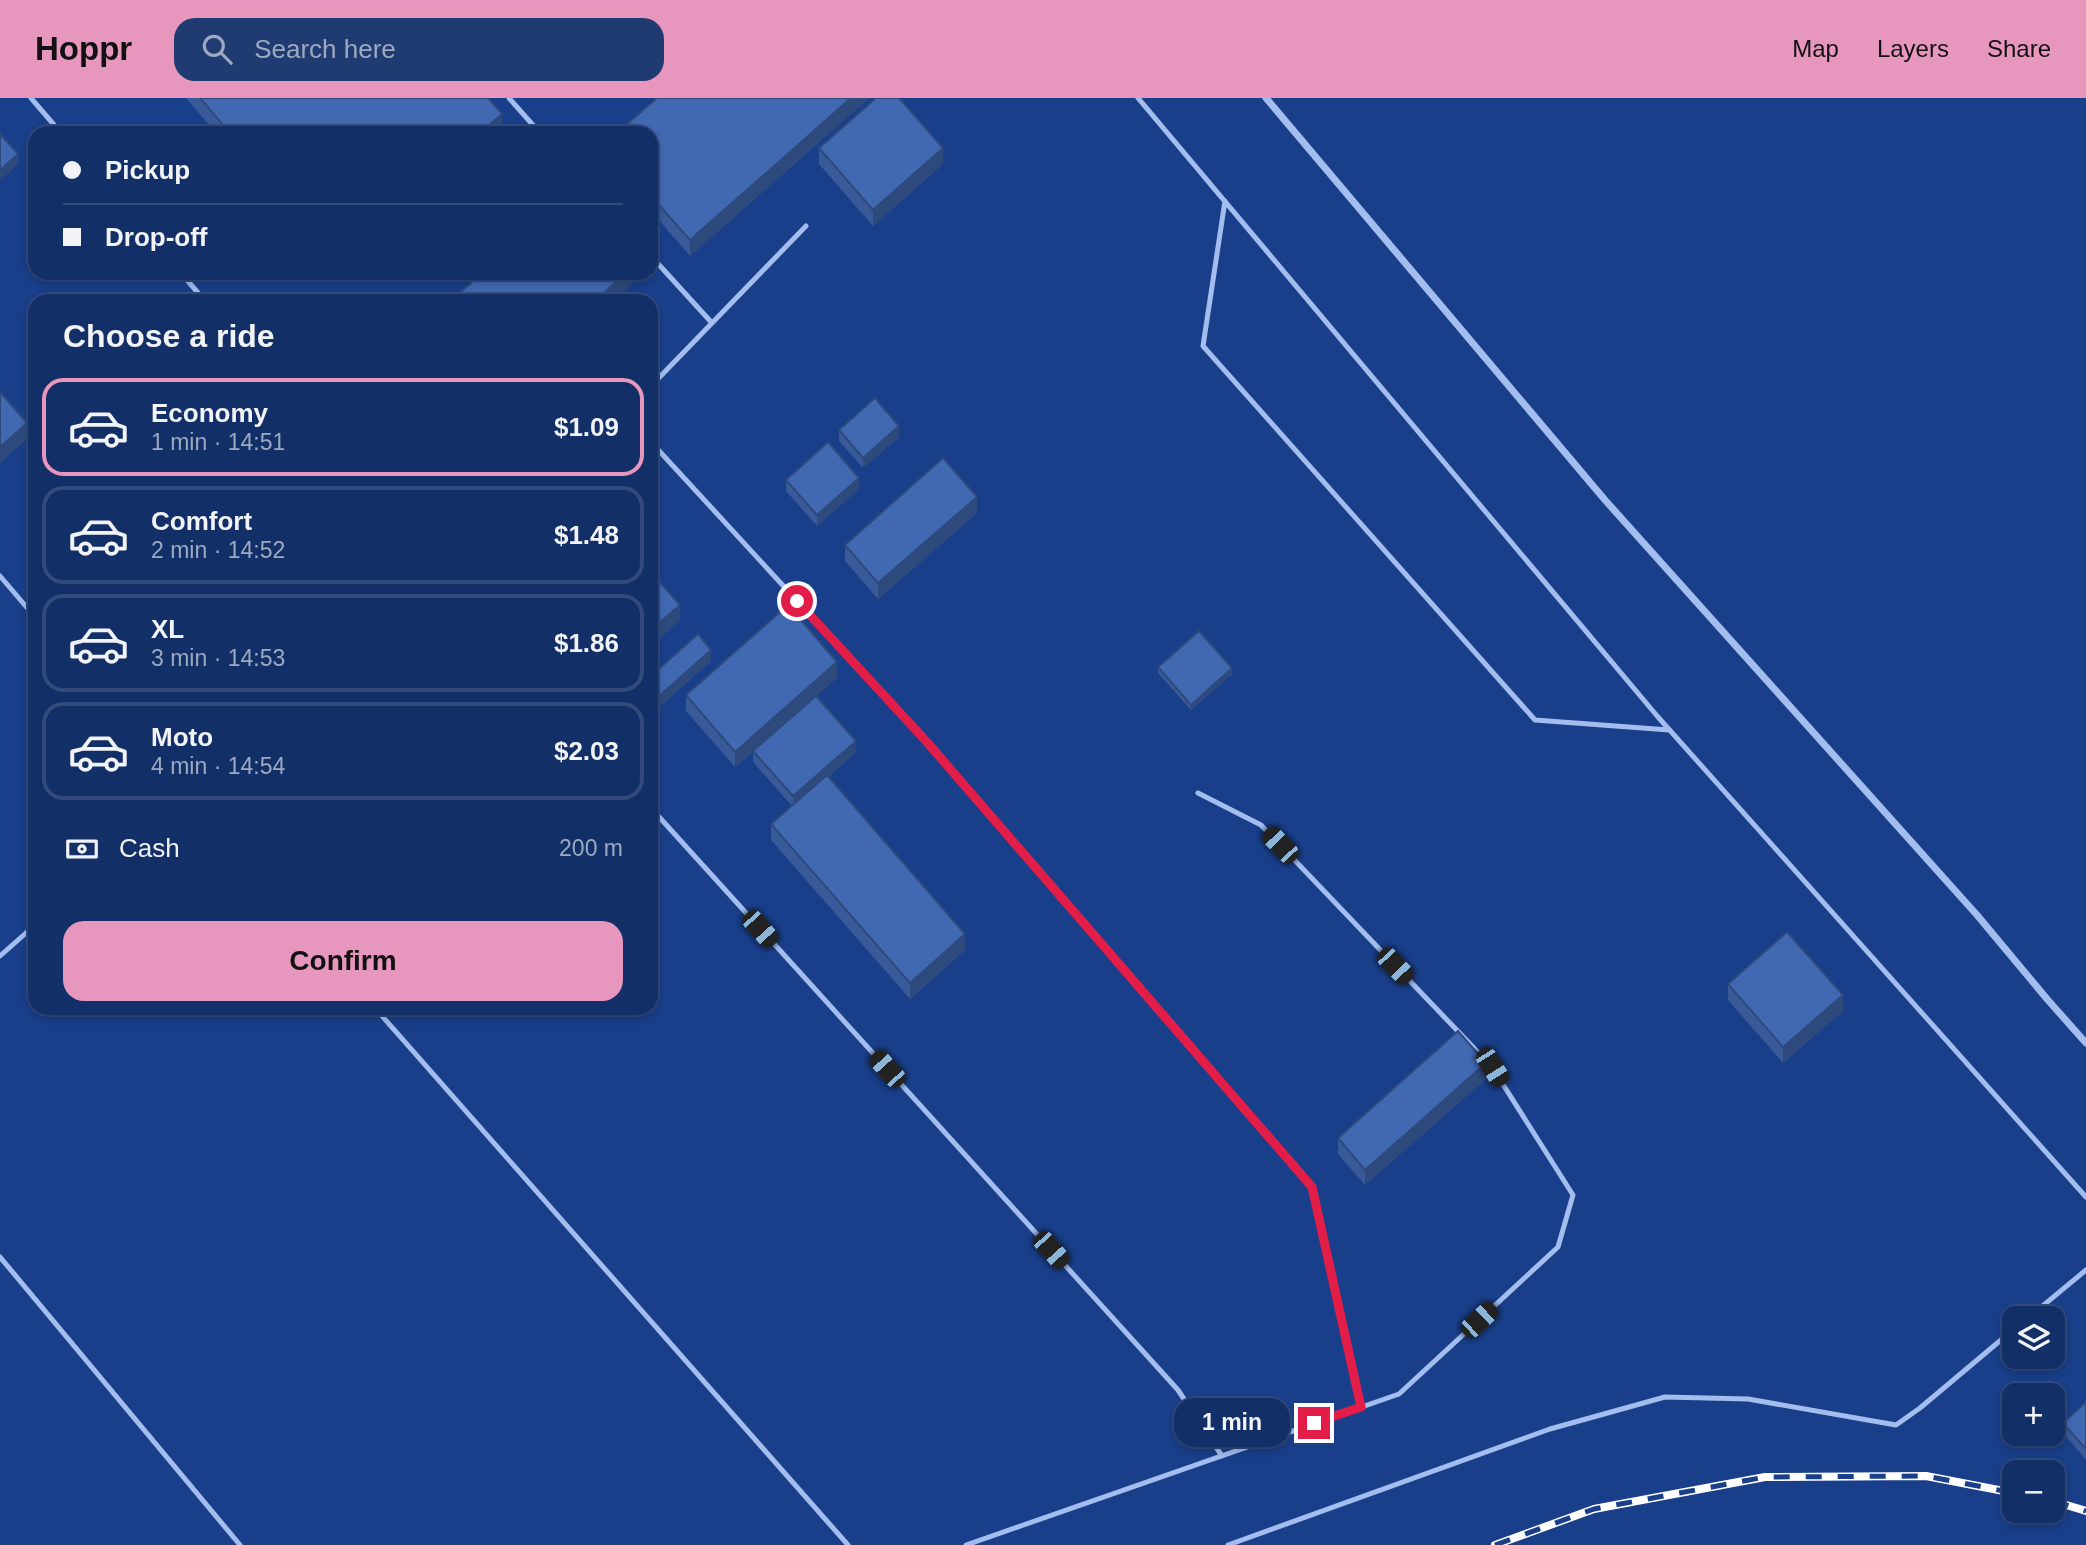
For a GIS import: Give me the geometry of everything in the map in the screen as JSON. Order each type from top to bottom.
[{"type":"street","points":[[1266,98],[1605,500],[1967,904],[2086,1042]]},
{"type":"lane","points":[[31,98],[55,126]]},
{"type":"lane","points":[[509,98],[534,126]]},
{"type":"lane","points":[[1138,98],[1670,730],[2086,1197]]},
{"type":"lane","points":[[1225,201],[1203,346],[1535,720],[1670,730]]},
{"type":"lane","points":[[658,379],[806,226]]},
{"type":"lane","points":[[658,264],[712,323]]},
{"type":"lane","points":[[187,280],[199,294]]},
{"type":"lane","points":[[658,450],[926,741],[1312,1187],[1361,1407]]},
{"type":"lane","points":[[0,576],[28,609]]},
{"type":"lane","points":[[966,1545],[1399,1394],[1558,1247],[1573,1195],[1492,1067],[1261,825],[1198,793]]},
{"type":"lane","points":[[658,816],[1178,1390],[1222,1456]]},
{"type":"lane","points":[[0,956],[28,931]]},
{"type":"lane","points":[[381,1015],[848,1545]]},
{"type":"lane","points":[[0,1258],[240,1545]]},
{"type":"lane","points":[[2042,1306],[2086,1270]]},
{"type":"lane","points":[[1228,1545],[1550,1429],[1665,1397],[1748,1399],[1896,1425],[2002,1339]]},
{"type":"building","points":[[200,98],[488,98],[502,114],[488,126],[224,126]]},
{"type":"building","points":[[657,98],[851,98],[690,240],[658,204],[658,126],[625,126]]},
{"type":"building","points":[[876,98],[899,98],[943,148],[873,210],[819,148]]},
{"type":"building","points":[[0,134],[18,154],[0,170]]},
{"type":"building","points":[[474,280],[618,280],[603,294],[459,294]]},
{"type":"building","points":[[0,392],[27,423],[0,447]]},
{"type":"building","points":[[875,398],[899,426],[863,458],[839,430]]},
{"type":"building","points":[[828,442],[859,478],[817,515],[786,480]]},
{"type":"building","points":[[943,458],[977,497],[878,583],[845,545]]},
{"type":"building","points":[[658,580],[680,605],[658,624]]},
{"type":"building","points":[[788,605],[837,662],[735,752],[686,695]]},
{"type":"building","points":[[1199,631],[1232,668],[1191,705],[1158,667]]},
{"type":"building","points":[[698,634],[711,650],[658,697],[658,670]]},
{"type":"building","points":[[816,696],[856,741],[793,796],[753,751]]},
{"type":"building","points":[[827,775],[965,934],[910,983],[771,824]]},
{"type":"building","points":[[1787,932],[1843,995],[1783,1047],[1728,984]]},
{"type":"building","points":[[1458,1031],[1486,1063],[1365,1170],[1338,1138]]},
{"type":"building","points":[[2086,1402],[2086,1449],[2065,1425],[2065,1421]]},
{"type":"railway","points":[[1495,1545],[1594,1509],[1765,1477],[1926,1476],[2002,1491]]},
{"type":"railway","points":[[2065,1505],[2086,1511]]},
{"type":"route","points":[[797,601],[926,741],[1312,1187],[1361,1407],[1314,1423]]}]
